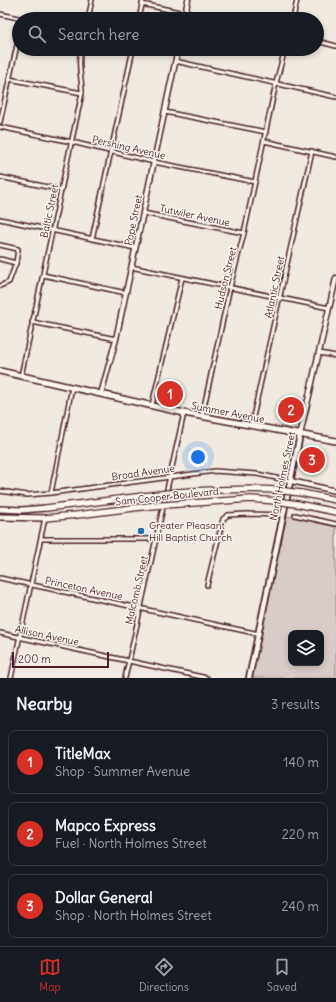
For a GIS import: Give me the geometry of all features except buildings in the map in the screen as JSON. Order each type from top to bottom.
[{"type":"highway","name":"Sam Cooper Boulevard","points":[[46,508],[178,492],[250,488],[301,493],[336,500]]},
{"type":"highway","name":"Sam Cooper Boulevard","points":[[45,518],[149,506],[251,499],[297,504],[336,512]]},
{"type":"main road","name":"Summer Avenue","points":[[0,371],[184,413],[336,441]]},
{"type":"main road","name":"North Holmes Street","points":[[249,678],[300,435]]},
{"type":"main road","name":"Sam Cooper Boulevard","points":[[0,509],[22,510],[46,508]]},
{"type":"main road","name":"Sam Cooper Boulevard","points":[[0,518],[45,518]]},
{"type":"street","points":[[89,12],[92,0]]},
{"type":"street","points":[[140,12],[143,0]]},
{"type":"street","points":[[186,12],[188,0]]},
{"type":"street","points":[[294,12],[297,0]]},
{"type":"street","points":[[142,4],[177,12]]},
{"type":"street","points":[[0,14],[12,17]]},
{"type":"street","points":[[324,43],[336,46]]},
{"type":"street","points":[[0,122],[14,56]]},
{"type":"street","name":"Baltic Street","points":[[20,376],[62,190],[82,93],[82,82],[78,64],[80,56]]},
{"type":"street","points":[[92,239],[132,56]]},
{"type":"street","name":"Pope Street","points":[[101,394],[116,339],[176,56]]},
{"type":"street","name":"Hudson Street","points":[[202,416],[283,56]]},
{"type":"street","points":[[175,61],[336,97]]},
{"type":"street","points":[[10,78],[82,93]]},
{"type":"street","points":[[165,112],[266,132]]},
{"type":"street","name":"Pershing Avenue","points":[[0,127],[112,151],[154,162],[255,182]]},
{"type":"street","points":[[264,141],[336,157]]},
{"type":"street","name":"Atlantic Street","points":[[251,426],[312,151]]},
{"type":"street","points":[[0,177],[62,190]]},
{"type":"street","name":"Tutwiler Avenue","points":[[143,213],[244,233]]},
{"type":"street","points":[[0,219],[135,248]]},
{"type":"street","points":[[0,245],[18,249],[16,263],[9,282],[0,286]]},
{"type":"street","points":[[0,259],[16,263]]},
{"type":"street","points":[[131,267],[329,308]]},
{"type":"street","points":[[43,276],[126,293]]},
{"type":"street","points":[[152,405],[182,278]]},
{"type":"street","name":"North Holmes Street","points":[[300,435],[329,308],[335,288],[336,278]]},
{"type":"street","points":[[32,322],[116,339]]},
{"type":"street","points":[[319,353],[336,356]]},
{"type":"street","points":[[51,493],[72,388]]},
{"type":"street","name":"Malcomb Street","points":[[125,678],[184,413]]},
{"type":"street","name":"Broad Avenue","points":[[0,491],[28,495],[51,493],[170,476],[221,471],[257,474],[336,491]]},
{"type":"street","points":[[207,585],[223,519],[228,515],[283,515]]},
{"type":"street","points":[[295,515],[336,524]]},
{"type":"street","points":[[11,678],[45,518]]},
{"type":"street","points":[[41,539],[156,539]]},
{"type":"street","name":"Princeton Avenue","points":[[0,578],[259,634]]},
{"type":"street","name":"Allison Avenue","points":[[0,633],[207,678]]},
{"type":"shaded area","points":[[287,516],[336,527],[336,678],[250,678]]},
{"type":"place","name":"TitleMax","points":[[170,394]]},
{"type":"place","name":"Mapco Express","points":[[291,410]]},
{"type":"place","name":"Dollar General","points":[[312,460]]},
{"type":"place","name":"Greater Pleasant Hill Baptist Church","points":[[141,531]]}]
